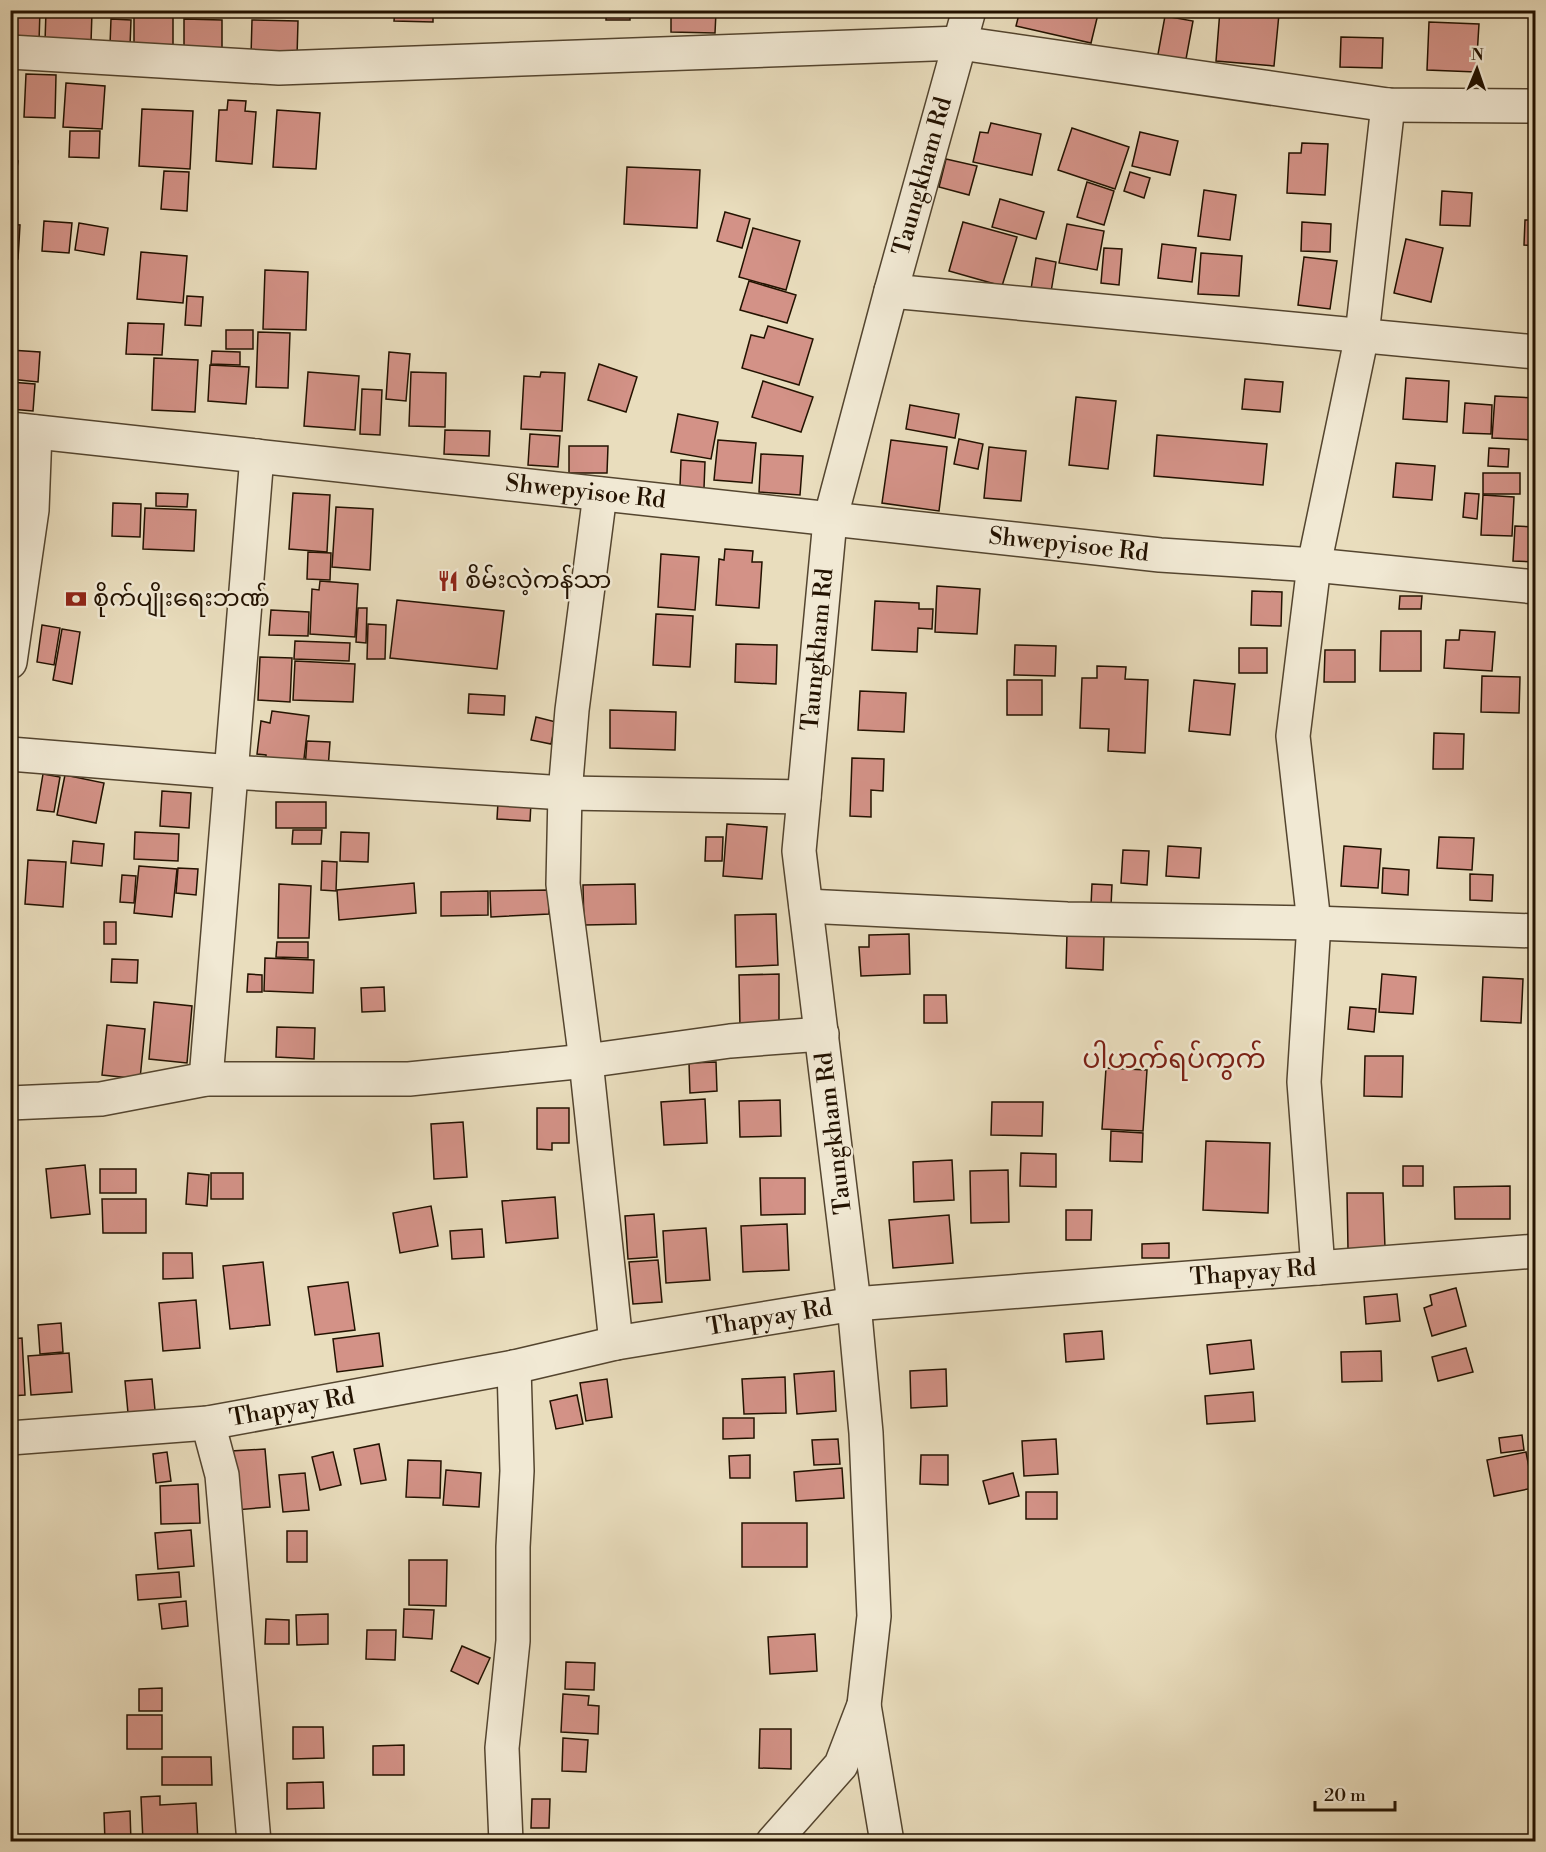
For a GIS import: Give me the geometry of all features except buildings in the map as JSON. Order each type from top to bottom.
[{"type":"street","name":"Taungkham Rd","points":[[864,1705],[873,1616],[866,1433],[854,1304],[799,851],[830,520],[969,10]]},
{"type":"street","points":[[10,52],[279,68],[960,43],[1388,105],[1536,106]]},
{"type":"street","points":[[1318,1268],[1304,1082],[1314,923],[1293,735],[1314,565],[1362,335],[1388,105]]},
{"type":"street","points":[[891,291],[1536,352]]},
{"type":"street","points":[[10,662],[32,510],[23,430]]},
{"type":"street","name":"Shwepyisoe Rd","points":[[23,430],[1161,555],[1314,565],[1536,586]]},
{"type":"street","points":[[206,1079],[257,456]]},
{"type":"street","points":[[600,494],[572,710],[565,793],[563,884],[586,1061],[616,1343]]},
{"type":"street","points":[[10,754],[232,772],[565,793],[804,798]]},
{"type":"street","points":[[806,906],[1067,918],[1314,923],[1536,931]]},
{"type":"street","points":[[10,1103],[101,1099],[206,1079],[410,1079],[586,1061],[730,1041],[822,1034]]},
{"type":"street","name":"Thapyay Rd","points":[[10,1438],[208,1423],[514,1367],[616,1343],[854,1304],[1536,1251]]},
{"type":"street","points":[[506,1842],[501,1748],[513,1641],[513,1547],[517,1471],[514,1367]]},
{"type":"street","points":[[208,1423],[222,1475],[254,1842]]},
{"type":"street","points":[[773,1842],[841,1766],[864,1705]]},
{"type":"street","points":[[864,1705],[887,1842]]},
{"type":"place","name":"စိမ်းလဲ့ကန်သာ","points":[[448,581]]},
{"type":"place","name":"စိုက်ပျိုးရေးဘဏ်","points":[[76,599]]},
{"type":"district","name":"ပါဟက်ရပ်ကွက်","points":[[1174,1060]]}]
